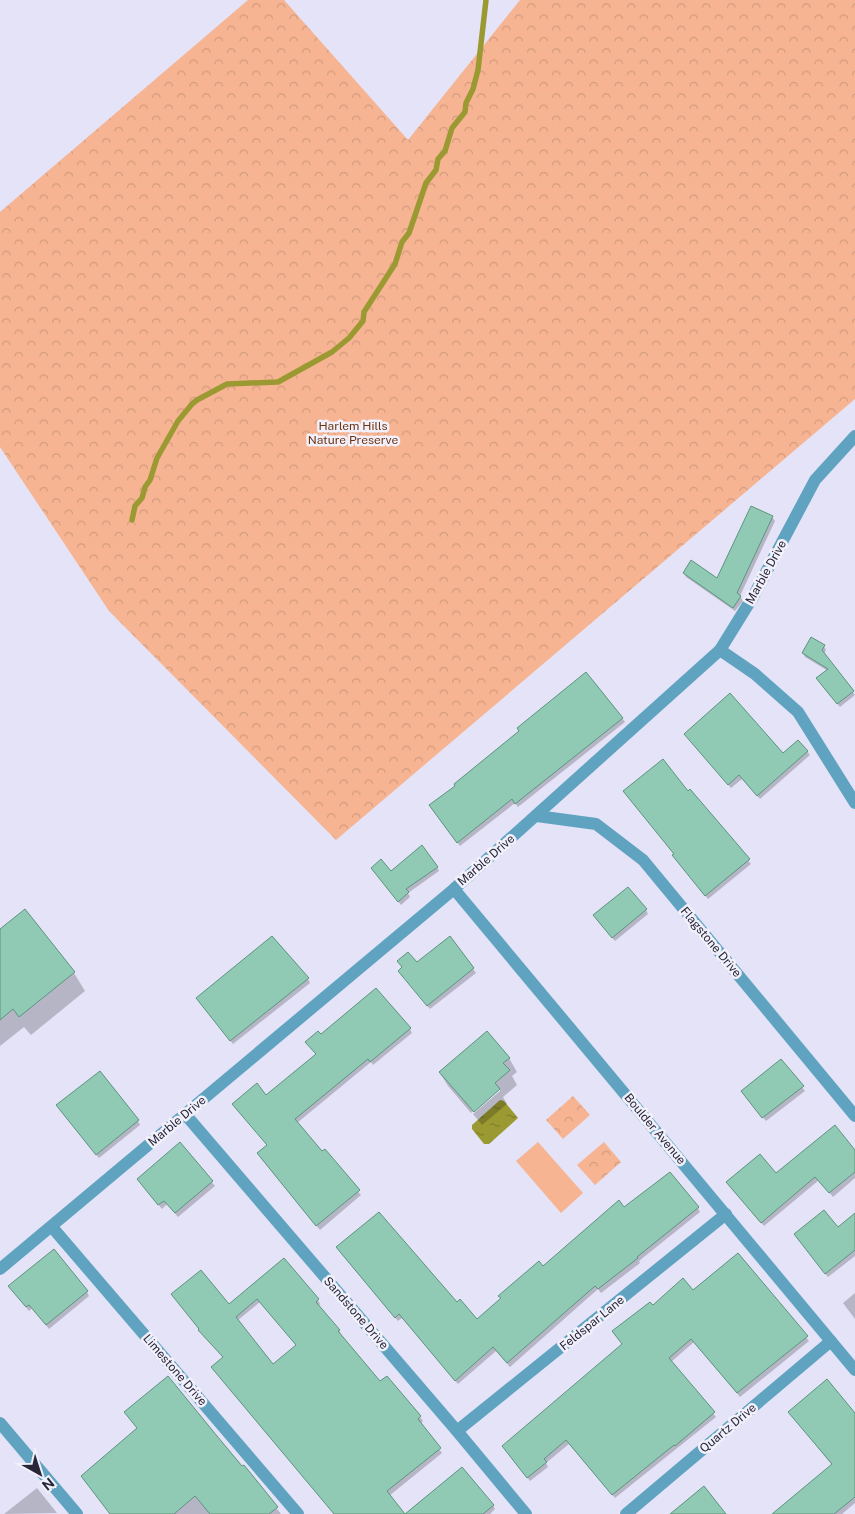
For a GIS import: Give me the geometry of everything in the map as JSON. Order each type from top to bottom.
[{"type":"street","name":"Marble Drive","points":[[0,1270],[454,889],[720,650],[754,595],[815,480],[855,436]]},
{"type":"street","points":[[720,650],[755,674],[798,712],[855,803]]},
{"type":"street","name":"Flagstone Drive","points":[[537,816],[596,824],[643,860],[855,1116]]},
{"type":"street","name":"Boulder Avenue","points":[[454,889],[855,1370]]},
{"type":"street","name":"Sandstone Drive","points":[[185,1114],[526,1514]]},
{"type":"street","name":"Feldspar Lane","points":[[457,1431],[726,1214]]},
{"type":"street","name":"Limestone Drive","points":[[52,1227],[298,1514]]},
{"type":"street","name":"Quartz Drive","points":[[626,1514],[831,1341]]},
{"type":"street","points":[[0,1423],[76,1514]]},
{"type":"green space","name":"Harlem Hills Nature Preserve","points":[[248,0],[284,0],[408,140],[520,0],[855,0],[855,399],[336,840],[109,611],[0,447],[0,212]]},
{"type":"green space","points":[[573,1096],[590,1115],[563,1139],[546,1120]]},
{"type":"green space","points":[[538,1142],[583,1193],[561,1213],[516,1161]]},
{"type":"green space","points":[[604,1142],[621,1162],[595,1185],[577,1165]]},
{"type":"water","points":[[500,1100],[504,1101],[518,1118],[489,1144],[484,1144],[472,1129],[472,1125]]},
{"type":"building","points":[[751,506],[773,516],[737,593],[741,596],[733,608],[683,573],[691,560],[717,578]]},
{"type":"building","points":[[811,637],[825,645],[822,650],[854,691],[837,704],[816,678],[828,669],[802,653]]},
{"type":"building","points":[[586,672],[623,718],[515,804],[512,799],[457,843],[429,805],[455,786],[454,784],[519,731],[517,728]]},
{"type":"building","points":[[730,693],[783,753],[798,740],[808,751],[757,796],[739,775],[728,785],[684,734]]},
{"type":"building","points":[[663,759],[688,791],[690,789],[750,859],[705,896],[623,791]]},
{"type":"building","points":[[422,845],[438,867],[406,889],[409,892],[398,902],[371,868],[381,859],[391,871]]},
{"type":"building","points":[[628,887],[647,909],[612,938],[593,915]]},
{"type":"building","points":[[25,909],[75,972],[19,1017],[13,1009],[0,1020],[0,929]]},
{"type":"building","points":[[272,936],[309,978],[230,1041],[196,998]]},
{"type":"building","points":[[450,936],[474,968],[427,1006],[398,971],[402,967],[397,961],[408,952],[417,962]]},
{"type":"building","points":[[376,988],[411,1028],[370,1062],[368,1059],[295,1119],[322,1151],[325,1149],[360,1190],[316,1226],[257,1153],[267,1145],[232,1104],[257,1083],[266,1095],[316,1054],[305,1042],[318,1031],[321,1034]]},
{"type":"building","points":[[487,1031],[510,1058],[503,1063],[510,1070],[495,1083],[500,1089],[474,1112],[439,1072]]},
{"type":"building","points":[[781,1059],[804,1086],[762,1118],[741,1091]]},
{"type":"building","points":[[100,1071],[139,1120],[96,1155],[56,1105]]},
{"type":"building","points":[[835,1125],[855,1150],[855,1172],[829,1193],[815,1177],[761,1223],[726,1182],[760,1154],[776,1173]]},
{"type":"building","points":[[180,1142],[213,1181],[175,1213],[164,1201],[158,1205],[137,1179]]},
{"type":"building","points":[[670,1172],[699,1207],[598,1289],[595,1286],[507,1363],[493,1347],[455,1381],[399,1314],[395,1318],[336,1247],[379,1212],[457,1302],[460,1299],[477,1319],[501,1298],[498,1296],[539,1261],[543,1266],[619,1200],[624,1207]]},
{"type":"building","points":[[824,1210],[838,1227],[855,1213],[855,1250],[825,1274],[794,1234]]},
{"type":"building","points":[[54,1249],[88,1291],[46,1325],[29,1305],[26,1307],[8,1286]]},
{"type":"building","points":[[738,1253],[808,1336],[737,1393],[691,1339],[669,1358],[715,1412],[612,1495],[566,1440],[544,1459],[547,1462],[527,1478],[502,1446],[622,1344],[612,1331],[650,1302],[653,1305],[683,1278],[693,1290]]},
{"type":"building","points":[[284,1258],[319,1299],[316,1302],[380,1381],[387,1376],[421,1416],[418,1419],[441,1448],[387,1491],[405,1514],[334,1514],[211,1367],[223,1357],[198,1330],[171,1294],[201,1270],[229,1304]],"holes":[[[257,1299],[296,1345],[273,1364],[236,1317]]]},
{"type":"building","points":[[168,1376],[278,1507],[269,1514],[210,1514],[195,1496],[174,1514],[110,1514],[81,1476],[137,1428],[124,1412]]},
{"type":"building","points":[[827,1379],[855,1413],[855,1497],[834,1514],[772,1514],[832,1464],[788,1412]]},
{"type":"building","points":[[462,1467],[494,1505],[483,1514],[405,1514]]},
{"type":"building","points":[[704,1486],[726,1514],[670,1514]]},
{"type":"waterway","points":[[132,520],[135,506],[142,498],[157,458],[178,421],[192,404],[227,384],[278,382],[332,352],[349,338],[363,321],[364,312],[395,264],[402,242],[409,233],[426,183],[436,170],[438,159],[445,151],[452,128],[465,112],[466,103],[473,89],[478,70],[486,0]]}]
